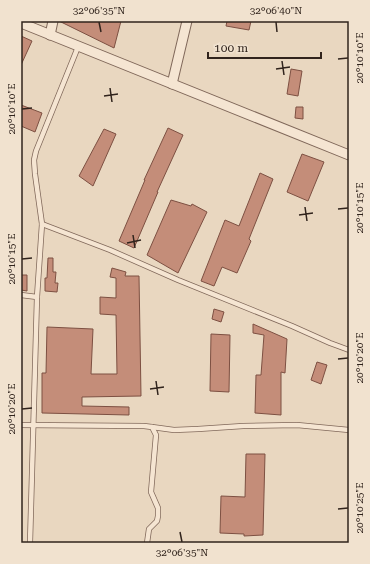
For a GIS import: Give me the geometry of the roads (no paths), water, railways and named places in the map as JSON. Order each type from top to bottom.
[{"type":"street","points":[[50,35],[53,21]]},
{"type":"street","points":[[172,84],[187,21]]},
{"type":"street","points":[[21,23],[349,155]]},
{"type":"lane","points":[[30,543],[37,297],[42,224],[34,160],[36,151],[78,46]]},
{"type":"lane","points":[[42,224],[110,250],[178,280],[349,350]]},
{"type":"lane","points":[[21,295],[37,297]]},
{"type":"lane","points":[[21,425],[144,426],[174,430],[297,425],[349,430]]},
{"type":"lane","points":[[147,543],[149,529],[157,521],[159,512],[151,492],[156,435],[152,427]]}]
